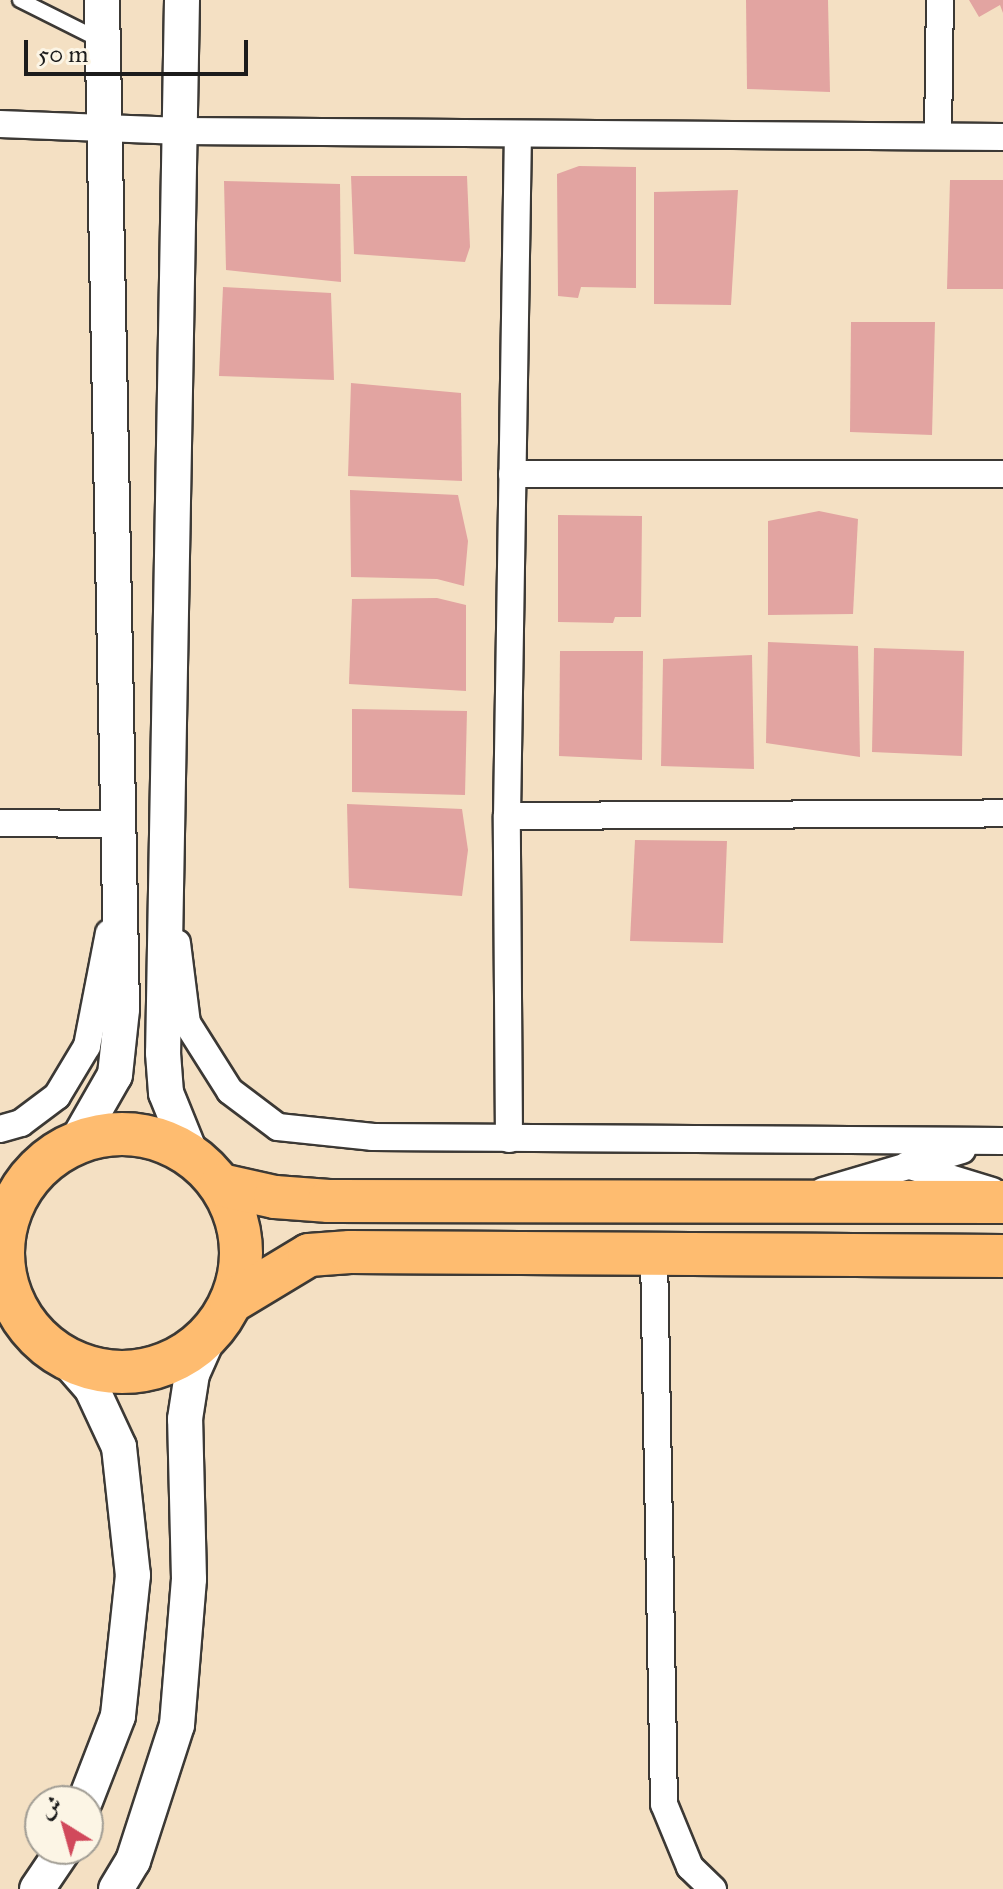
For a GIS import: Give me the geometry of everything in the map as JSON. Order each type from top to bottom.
[{"type":"main road","points":[[0,1187],[59,1154],[116,1134],[156,1139],[206,1171],[275,1197],[329,1201],[1003,1202]]},
{"type":"main road","points":[[52,1349],[14,1306],[3,1269],[4,1244],[18,1195],[59,1154]]},
{"type":"main road","points":[[206,1171],[238,1222],[240,1249],[220,1319]]},
{"type":"main road","points":[[0,1306],[52,1349],[103,1372],[141,1371],[178,1359],[220,1319],[309,1255],[1003,1256]]},
{"type":"street","points":[[59,1154],[115,1075],[122,1009],[101,124],[102,0]]},
{"type":"street","points":[[182,0],[166,1093],[206,1171]]},
{"type":"street","points":[[938,136],[940,0]]},
{"type":"street","points":[[0,124],[101,124],[182,131],[1003,137]]},
{"type":"street","points":[[509,1139],[507,816],[518,134]]},
{"type":"street","points":[[512,474],[1003,474]]},
{"type":"street","points":[[507,816],[1003,813]]},
{"type":"street","points":[[0,823],[118,841]]},
{"type":"street","points":[[0,1129],[21,1123],[57,1096],[87,1046],[105,964],[118,841]]},
{"type":"street","points":[[167,868],[187,1023],[230,1091],[278,1127],[373,1137],[1000,1141]]},
{"type":"street","points":[[804,1140],[906,1165],[1003,1195]]},
{"type":"street","points":[[788,1202],[906,1165],[1000,1141]]},
{"type":"street","points":[[654,1254],[664,1804],[690,1867],[713,1889]]},
{"type":"street","points":[[116,1889],[133,1861],[177,1725],[189,1579],[185,1419],[192,1374],[220,1319]]},
{"type":"street","points":[[52,1349],[92,1389],[119,1447],[133,1575],[118,1716],[91,1785]]},
{"type":"street","points":[[37,1889],[53,1865]]},
{"type":"lane","points":[[20,0],[48,7],[102,41]]},
{"type":"building","points":[[746,0],[828,0],[830,92],[747,89]]},
{"type":"building","points":[[969,0],[1003,0],[1003,13],[1000,5],[979,17]]},
{"type":"building","points":[[579,166],[636,167],[636,288],[581,287],[578,298],[558,296],[557,174]]},
{"type":"building","points":[[351,176],[467,176],[470,247],[465,262],[354,254]]},
{"type":"building","points":[[950,180],[1003,180],[1003,289],[947,289]]},
{"type":"building","points":[[224,181],[340,184],[341,282],[226,270]]},
{"type":"building","points":[[738,190],[731,305],[654,304],[654,192]]},
{"type":"building","points":[[223,287],[331,293],[334,380],[219,376]]},
{"type":"building","points":[[851,322],[935,322],[932,435],[850,432]]},
{"type":"building","points":[[351,383],[461,393],[462,481],[348,476]]},
{"type":"building","points":[[350,490],[458,495],[468,541],[464,586],[437,579],[351,577]]},
{"type":"building","points":[[819,511],[858,519],[853,614],[768,615],[768,521]]},
{"type":"building","points":[[558,515],[642,516],[641,617],[615,617],[613,623],[558,622]]},
{"type":"building","points":[[437,598],[466,605],[466,691],[349,684],[352,599]]},
{"type":"building","points":[[768,642],[858,646],[860,757],[766,743]]},
{"type":"building","points":[[874,648],[964,651],[962,756],[872,752]]},
{"type":"building","points":[[560,651],[643,651],[642,760],[559,756]]},
{"type":"building","points":[[752,655],[754,769],[661,766],[663,659]]},
{"type":"building","points":[[352,709],[467,711],[465,795],[352,792]]},
{"type":"building","points":[[347,804],[462,809],[468,850],[462,896],[349,888]]},
{"type":"building","points":[[635,840],[727,841],[723,943],[630,941]]}]
